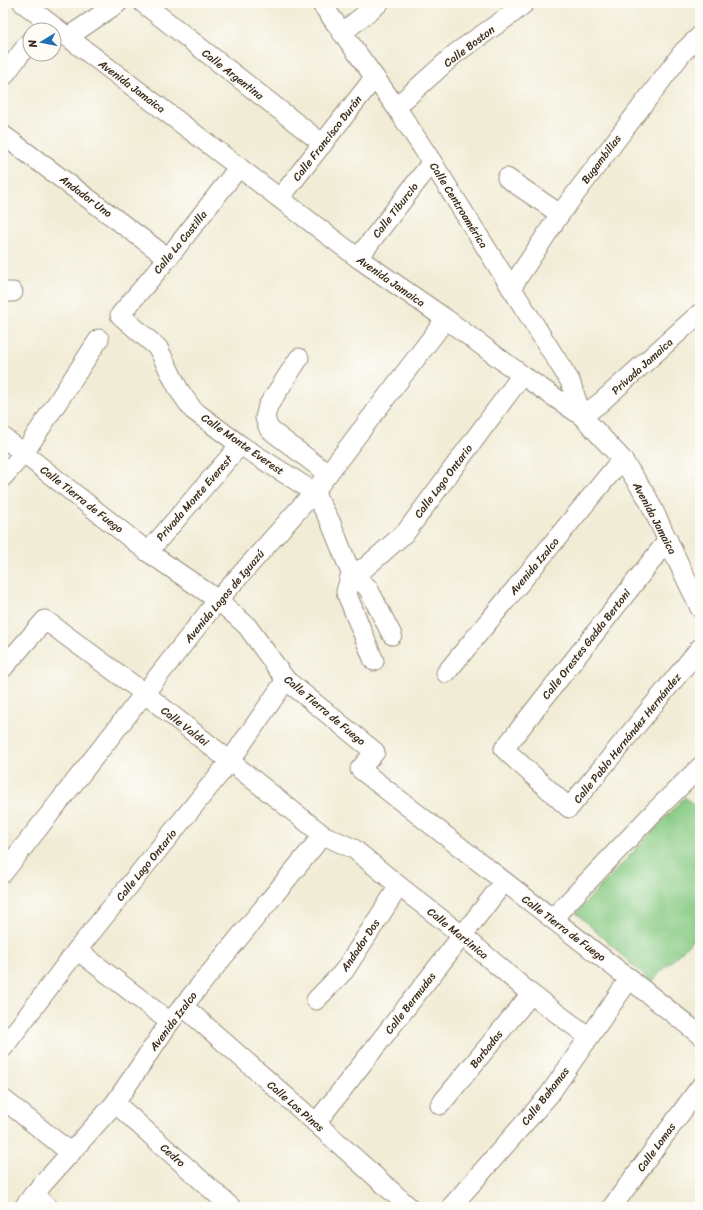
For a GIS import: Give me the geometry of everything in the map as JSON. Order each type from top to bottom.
[{"type":"street","name":"Avenida Jamaica","points":[[23,3],[39,22]]},
{"type":"street","points":[[68,37],[118,3]]},
{"type":"street","name":"Calle Argentina","points":[[143,3],[323,144]]},
{"type":"street","name":"Calle Centroamérica","points":[[321,3],[396,107],[432,162],[570,381],[582,416]]},
{"type":"street","points":[[342,33],[379,3]]},
{"type":"street","name":"Calle Boston","points":[[396,107],[456,53],[525,3]]},
{"type":"street","name":"Avenida Jamaica","points":[[62,34],[68,37],[358,258],[582,416],[622,459],[647,497],[700,608]]},
{"type":"street","name":"Bugambilias","points":[[511,288],[560,214],[679,56],[700,36]]},
{"type":"street","points":[[3,77],[22,52]]},
{"type":"street","name":"Calle Francisco Durán","points":[[280,198],[374,78]]},
{"type":"street","name":"Andador Uno","points":[[3,135],[168,258]]},
{"type":"street","name":"Calle Tiburcio","points":[[358,258],[432,162]]},
{"type":"street","name":"Calle La Castilla","points":[[120,315],[168,258],[239,167]]},
{"type":"street","points":[[507,178],[560,214]]},
{"type":"street","name":"Privada Jamaica","points":[[582,416],[600,404],[700,313]]},
{"type":"street","name":"Calle Monte Everest","points":[[120,315],[158,348],[179,390],[193,410],[240,445],[314,492]]},
{"type":"street","name":"Avenida Lagos de Iguazú","points":[[3,873],[218,600],[314,492],[446,319]]},
{"type":"street","points":[[3,477],[24,453],[99,339]]},
{"type":"street","points":[[299,358],[268,406],[265,418],[269,429],[328,474]]},
{"type":"street","name":"Calle Lago Ontario","points":[[351,573],[366,567],[406,532],[522,375]]},
{"type":"street","name":"Calle Tierra de Fuego","points":[[3,437],[148,552],[218,600],[247,626],[286,680],[375,752],[360,769],[504,882],[630,978],[700,1035]]},
{"type":"street","name":"Privada Monte Everest","points":[[148,552],[240,445]]},
{"type":"street","name":"Avenida Izalco","points":[[446,673],[622,459]]},
{"type":"street","points":[[314,492],[330,521],[351,573],[368,588],[392,635]]},
{"type":"street","name":"Calle Orestes Gadda Bertoni","points":[[569,808],[504,749],[668,540]]},
{"type":"street","points":[[351,573],[346,592],[374,661]]},
{"type":"street","name":"Calle Valdai","points":[[3,668],[45,620],[144,693],[323,834]]},
{"type":"street","name":"Calle Pablo Hernández Hernández","points":[[569,808],[700,648]]},
{"type":"street","name":"Calle Lago Ontario","points":[[3,1048],[78,950],[230,761],[286,680]]},
{"type":"street","points":[[552,918],[653,813],[699,769]]},
{"type":"street","name":"Avenida Izalco","points":[[28,1201],[115,1103],[170,1022],[323,834]]},
{"type":"street","name":"Calle Martinica","points":[[323,834],[354,849],[398,886],[463,936],[531,994],[589,1037]]},
{"type":"street","name":"Calle Bermudas","points":[[316,1123],[504,882]]},
{"type":"street","name":"Andador Dos","points":[[316,1000],[344,972],[398,886]]},
{"type":"street","points":[[78,950],[170,1022]]},
{"type":"street","name":"Calle Bahamas","points":[[451,1207],[549,1095],[630,978]]},
{"type":"street","name":"Barbados","points":[[440,1104],[531,994]]},
{"type":"street","name":"Calle Los Pinos","points":[[183,1006],[409,1207]]},
{"type":"street","name":"Calle Lomas","points":[[612,1207],[700,1087]]},
{"type":"street","points":[[3,1099],[70,1153]]},
{"type":"street","name":"Cedro","points":[[115,1103],[231,1207]]},
{"type":"street","points":[[28,1201],[48,1207]]},
{"type":"green space","points":[[685,797],[700,811],[700,933],[651,982],[576,913]]}]
